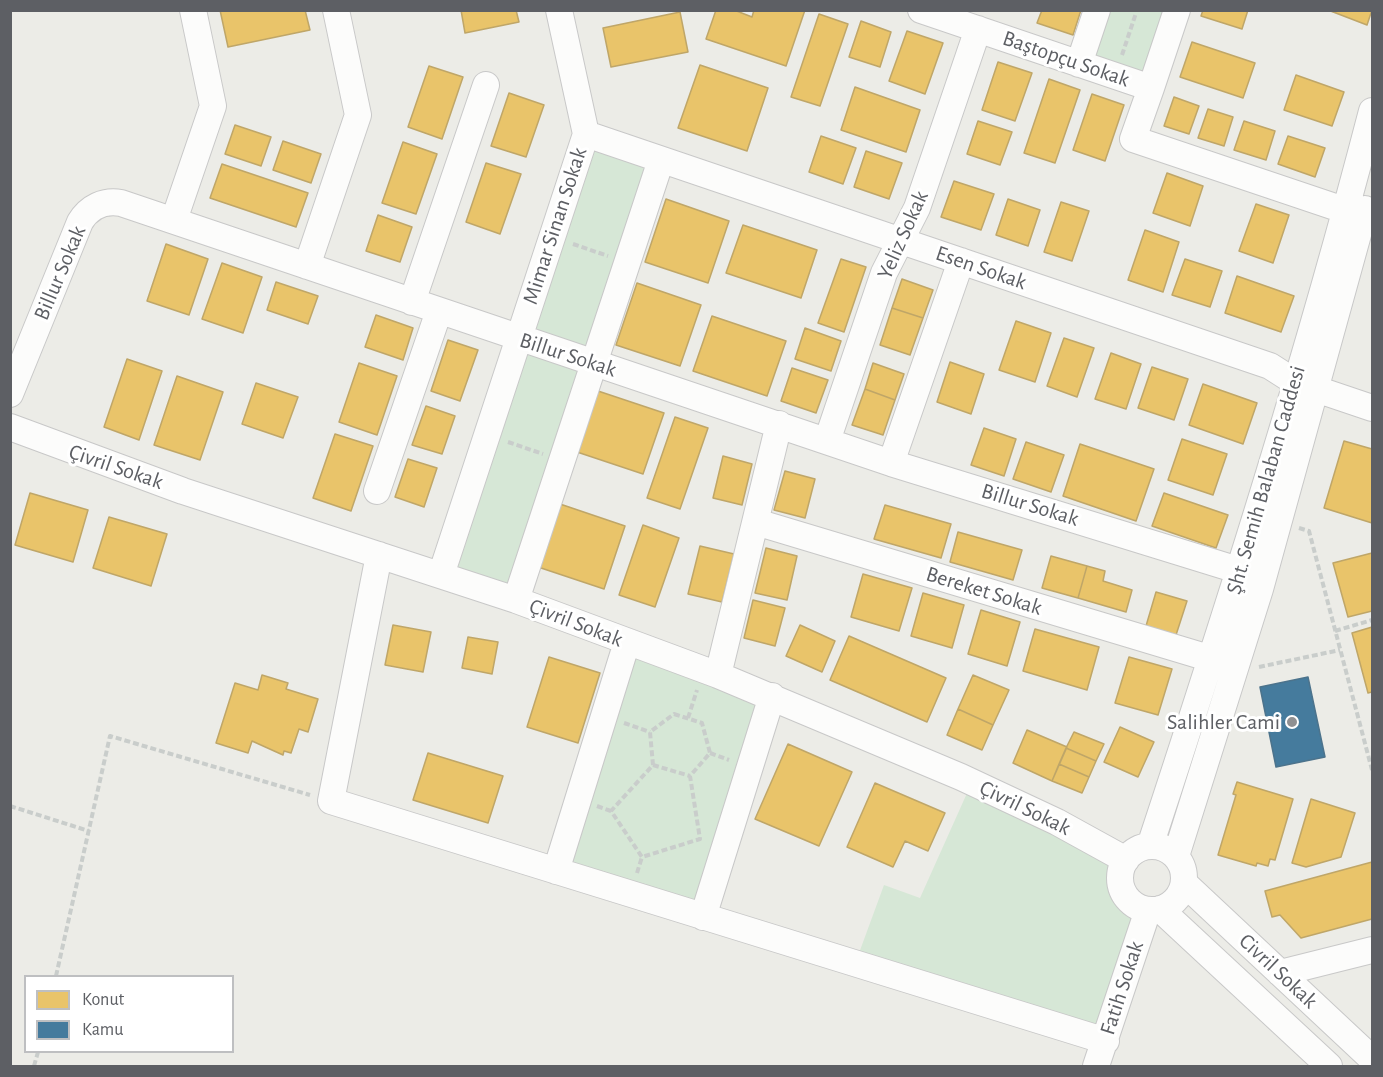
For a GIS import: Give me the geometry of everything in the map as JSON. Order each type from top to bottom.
[{"type":"street","points":[[174,220],[213,106],[193,10]]},
{"type":"street","points":[[307,266],[358,116],[336,10]]},
{"type":"street","name":"Mimar Sinan Sokak","points":[[441,575],[586,134],[560,10]]},
{"type":"street","name":"Baştopçu Sokak","points":[[921,10],[1151,88],[1133,139],[1347,211]]},
{"type":"street","points":[[1079,64],[1097,10]]},
{"type":"street","points":[[1151,88],[1177,10]]},
{"type":"street","name":"Yeliz Sokak","points":[[827,441],[884,273],[917,208],[978,29]]},
{"type":"street","points":[[412,302],[486,85]]},
{"type":"street","name":"Şht. Semih Balaban Caddesi","points":[[1176,856],[1278,523],[1305,386],[1372,111]]},
{"type":"street","name":"Esen Sokak","points":[[586,134],[1270,366],[1305,386],[1372,408]]},
{"type":"street","points":[[516,600],[661,160]]},
{"type":"street","name":"Şht. Semih Balaban Caddesi","points":[[1150,846],[1372,182]]},
{"type":"street","name":"Billur Sokak","points":[[10,394],[77,228],[85,214],[95,207],[114,202],[174,220],[519,339],[891,463],[1241,571]]},
{"type":"street","points":[[891,463],[960,261]]},
{"type":"street","points":[[377,491],[439,311]]},
{"type":"street","points":[[711,672],[756,522],[779,424]]},
{"type":"street","name":"Çivril Sokak","points":[[10,427],[173,487],[516,600],[711,672],[961,777],[1057,822],[1126,860]]},
{"type":"street","name":"Bereket Sokak","points":[[756,522],[1212,659]]},
{"type":"street","points":[[379,555],[332,801],[1106,1041]]},
{"type":"street","points":[[556,871],[627,642]]},
{"type":"street","points":[[703,917],[772,696]]},
{"type":"street","points":[[1150,846],[1164,848],[1176,856],[1183,869],[1184,884],[1178,897],[1154,909],[1131,902],[1122,890],[1120,874],[1126,860],[1136,850],[1150,846]]},
{"type":"street","name":"Civril Sokak","points":[[1184,884],[1372,1059]]},
{"type":"street","name":"Civril Sokak","points":[[1154,909],[1329,1066]]},
{"type":"street","name":"Fatih Sokak","points":[[1096,1066],[1154,909]]},
{"type":"street","points":[[1280,973],[1372,950]]},
{"type":"path","points":[[1115,75],[1136,13]]},
{"type":"path","points":[[552,237],[627,262]]},
{"type":"path","points":[[487,435],[562,460]]},
{"type":"path","points":[[1278,523],[1309,531],[1372,770]]},
{"type":"path","points":[[1335,631],[1372,620]]},
{"type":"path","points":[[1234,672],[1340,650]]},
{"type":"path","points":[[688,718],[711,672]]},
{"type":"path","points":[[674,714],[702,723],[710,753],[690,776],[700,839],[642,857],[611,811],[653,765],[650,732],[674,714]]},
{"type":"path","points":[[56,975],[110,736],[332,801]]},
{"type":"path","points":[[653,765],[690,776]]},
{"type":"path","points":[[10,806],[89,831]]},
{"type":"green space","points":[[1097,11],[1177,11],[1151,88],[1079,64]]},
{"type":"green space","points":[[586,134],[661,160],[516,600],[441,575]]},
{"type":"green space","points":[[627,642],[772,696],[703,917],[556,871]]},
{"type":"green space","points":[[972,782],[1122,866],[1123,890],[1139,907],[1106,1041],[855,964],[884,885],[920,898]]},
{"type":"building: Konut","points":[[220,10],[305,10],[310,30],[228,47]]},
{"type":"building: Konut","points":[[461,10],[516,10],[519,22],[465,33]]},
{"type":"building: Konut","points":[[716,10],[734,10],[752,17],[754,10],[805,10],[786,66],[706,39]]},
{"type":"building: Konut","points":[[1042,10],[1081,10],[1073,35],[1037,23]]},
{"type":"building: Konut","points":[[1203,10],[1248,10],[1242,29],[1201,16]]},
{"type":"building: Konut","points":[[1328,10],[1372,10],[1367,25]]},
{"type":"building: Konut","points":[[680,12],[688,52],[611,67],[603,28]]},
{"type":"building: Konut","points":[[819,14],[848,24],[820,106],[791,97]]},
{"type":"building: Konut","points":[[861,21],[891,32],[880,67],[849,57]]},
{"type":"building: Konut","points":[[907,31],[943,43],[925,94],[889,81]]},
{"type":"building: Konut","points":[[1192,42],[1255,63],[1243,98],[1180,77]]},
{"type":"building: Konut","points":[[998,62],[1032,73],[1015,121],[982,110]]},
{"type":"building: Konut","points":[[700,65],[768,88],[747,151],[678,128]]},
{"type":"building: Konut","points":[[429,66],[463,77],[442,139],[408,127]]},
{"type":"building: Konut","points":[[1296,75],[1344,92],[1332,126],[1284,110]]},
{"type":"building: Konut","points":[[1049,79],[1080,90],[1055,163],[1024,153]]},
{"type":"building: Konut","points":[[855,87],[920,110],[906,152],[841,130]]},
{"type":"building: Konut","points":[[509,93],[544,105],[526,157],[491,146]]},
{"type":"building: Konut","points":[[1092,94],[1124,105],[1105,161],[1073,150]]},
{"type":"building: Konut","points":[[1174,97],[1199,106],[1189,134],[1164,126]]},
{"type":"building: Konut","points":[[1208,109],[1233,117],[1224,146],[1198,138]]},
{"type":"building: Konut","points":[[978,121],[1012,132],[1000,165],[967,154]]},
{"type":"building: Konut","points":[[1244,121],[1275,131],[1266,160],[1234,150]]},
{"type":"building: Konut","points":[[235,125],[271,137],[261,166],[225,154]]},
{"type":"building: Konut","points":[[821,136],[856,148],[843,184],[809,172]]},
{"type":"building: Konut","points":[[1288,136],[1325,148],[1315,177],[1278,164]]},
{"type":"building: Konut","points":[[283,141],[321,154],[311,183],[273,170]]},
{"type":"building: Konut","points":[[403,142],[437,154],[416,214],[382,203]]},
{"type":"building: Konut","points":[[866,151],[902,163],[889,199],[854,187]]},
{"type":"building: Konut","points":[[486,163],[521,174],[500,234],[466,222]]},
{"type":"building: Konut","points":[[222,164],[308,193],[296,227],[210,198]]},
{"type":"building: Konut","points":[[1167,173],[1203,186],[1190,226],[1153,213]]},
{"type":"building: Konut","points":[[954,181],[994,194],[981,230],[941,217]]},
{"type":"building: Konut","points":[[666,199],[729,221],[708,283],[645,262]]},
{"type":"building: Konut","points":[[1008,199],[1040,210],[1028,246],[996,235]]},
{"type":"building: Konut","points":[[1061,202],[1089,211],[1072,261],[1044,252]]},
{"type":"building: Konut","points":[[1256,204],[1289,215],[1273,263],[1239,251]]},
{"type":"building: Konut","points":[[378,215],[412,227],[400,262],[366,251]]},
{"type":"building: Konut","points":[[743,225],[817,250],[801,298],[726,273]]},
{"type":"building: Konut","points":[[1145,230],[1179,242],[1163,292],[1128,280]]},
{"type":"building: Konut","points":[[166,244],[208,259],[189,315],[147,301]]},
{"type":"building: Konut","points":[[841,259],[866,267],[844,332],[818,323]]},
{"type":"building: Konut","points":[[1185,259],[1222,271],[1210,307],[1172,295]]},
{"type":"building: Konut","points":[[222,263],[262,277],[243,333],[202,319]]},
{"type":"building: Konut","points":[[1237,276],[1294,296],[1281,332],[1225,313]]},
{"type":"building: Konut","points":[[902,279],[933,290],[923,318],[892,308]]},
{"type":"building: Konut","points":[[276,282],[318,296],[308,324],[267,310]]},
{"type":"building: Konut","points":[[637,283],[701,305],[680,366],[616,345]]},
{"type":"building: Konut","points":[[892,308],[923,318],[910,355],[880,345]]},
{"type":"building: Konut","points":[[376,315],[413,328],[403,360],[365,347]]},
{"type":"building: Konut","points":[[712,316],[786,341],[767,396],[693,371]]},
{"type":"building: Konut","points":[[1016,321],[1051,333],[1035,382],[999,370]]},
{"type":"building: Konut","points":[[805,328],[841,341],[831,371],[795,359]]},
{"type":"building: Konut","points":[[1064,338],[1094,348],[1077,397],[1047,386]]},
{"type":"building: Konut","points":[[448,340],[478,350],[460,401],[431,391]]},
{"type":"building: Konut","points":[[1111,353],[1141,364],[1126,409],[1095,399]]},
{"type":"building: Konut","points":[[127,359],[162,371],[139,440],[104,427]]},
{"type":"building: Konut","points":[[950,362],[984,374],[971,414],[937,402]]},
{"type":"building: Konut","points":[[359,363],[397,376],[377,435],[339,422]]},
{"type":"building: Konut","points":[[873,363],[904,374],[895,400],[865,389]]},
{"type":"building: Konut","points":[[1152,367],[1188,379],[1174,420],[1138,408]]},
{"type":"building: Konut","points":[[792,368],[828,380],[816,413],[781,401]]},
{"type":"building: Konut","points":[[177,376],[223,392],[200,460],[154,445]]},
{"type":"building: Konut","points":[[256,383],[298,397],[283,438],[242,424]]},
{"type":"building: Konut","points":[[1203,384],[1257,403],[1243,444],[1189,425]]},
{"type":"building: Konut","points":[[865,389],[895,400],[883,435],[852,425]]},
{"type":"building: Konut","points":[[598,391],[664,413],[643,474],[577,452]]},
{"type":"building: Konut","points":[[426,406],[455,416],[442,454],[412,445]]},
{"type":"building: Konut","points":[[675,417],[708,428],[680,509],[647,498]]},
{"type":"building: Konut","points":[[984,428],[1016,439],[1004,476],[971,465]]},
{"type":"building: Konut","points":[[335,434],[373,446],[351,511],[313,498]]},
{"type":"building: Konut","points":[[1182,439],[1227,454],[1213,495],[1168,480]]},
{"type":"building: Konut","points":[[1344,441],[1372,449],[1372,523],[1324,508]]},
{"type":"building: Konut","points":[[1026,442],[1064,455],[1051,492],[1013,479]]},
{"type":"building: Konut","points":[[1080,444],[1154,469],[1136,521],[1063,496]]},
{"type":"building: Konut","points":[[723,456],[752,464],[742,505],[713,498]]},
{"type":"building: Konut","points":[[408,459],[437,468],[424,507],[395,497]]},
{"type":"building: Konut","points":[[785,471],[815,479],[805,518],[774,510]]},
{"type":"building: Konut","points":[[30,493],[88,510],[73,562],[15,545]]},
{"type":"building: Konut","points":[[1164,493],[1228,515],[1216,548],[1152,526]]},
{"type":"building: Konut","points":[[560,504],[625,526],[604,589],[538,567]]},
{"type":"building: Konut","points":[[885,505],[951,524],[941,558],[874,539]]},
{"type":"building: Konut","points":[[109,517],[167,534],[151,586],[93,568]]},
{"type":"building: Konut","points":[[643,525],[679,538],[655,607],[619,595]]},
{"type":"building: Konut","points":[[958,532],[1022,550],[1013,580],[950,562]]},
{"type":"building: Konut","points":[[700,546],[734,554],[722,602],[688,594]]},
{"type":"building: Konut","points":[[766,548],[797,556],[787,600],[755,593]]},
{"type":"building: Konut","points":[[1372,553],[1372,611],[1348,617],[1333,563]]},
{"type":"building: Konut","points":[[1051,556],[1087,566],[1078,598],[1042,588]]},
{"type":"building: Konut","points":[[1087,566],[1105,571],[1103,581],[1132,590],[1126,612],[1078,598]]},
{"type":"building: Konut","points":[[863,574],[912,588],[899,631],[851,617]]},
{"type":"building: Konut","points":[[1156,592],[1187,601],[1176,635],[1146,626]]},
{"type":"building: Konut","points":[[923,593],[964,605],[952,648],[911,636]]},
{"type":"building: Konut","points":[[753,600],[785,608],[775,646],[744,638]]},
{"type":"building: Konut","points":[[981,610],[1020,622],[1007,666],[968,654]]},
{"type":"building: Konut","points":[[393,625],[431,632],[423,672],[385,665]]},
{"type":"building: Konut","points":[[800,625],[835,641],[822,672],[786,656]]},
{"type":"building: Konut","points":[[1372,627],[1372,692],[1368,693],[1352,633]]},
{"type":"building: Konut","points":[[1035,629],[1099,647],[1087,690],[1023,671]]},
{"type":"building: Konut","points":[[849,636],[946,678],[927,722],[830,680]]},
{"type":"building: Konut","points":[[468,637],[498,642],[492,674],[462,668]]},
{"type":"building: Konut","points":[[549,657],[600,673],[578,743],[527,727]]},
{"type":"building: Konut","points":[[1129,657],[1172,669],[1158,715],[1115,703]]},
{"type":"building: Konut","points":[[262,675],[288,683],[286,689],[318,699],[308,732],[299,729],[291,753],[284,751],[283,755],[252,741],[248,753],[216,743],[235,683],[258,690]]},
{"type":"building: Konut","points":[[973,675],[1009,690],[993,725],[958,709]]},
{"type":"building: Konut","points":[[958,709],[993,725],[982,750],[947,735]]},
{"type":"building: Konut","points":[[1120,727],[1154,742],[1138,777],[1104,762]]},
{"type":"building: Konut","points":[[1027,730],[1067,747],[1052,781],[1013,763]]},
{"type":"building: Konut","points":[[1074,732],[1104,744],[1096,761],[1066,748]]},
{"type":"building: Konut","points":[[788,744],[852,772],[819,846],[755,819]]},
{"type":"building: Konut","points":[[1066,748],[1096,761],[1089,777],[1059,764]]},
{"type":"building: Konut","points":[[428,753],[503,776],[488,823],[413,800]]},
{"type":"building: Konut","points":[[1059,764],[1089,777],[1082,793],[1052,781]]},
{"type":"building: Konut","points":[[1237,782],[1293,799],[1275,860],[1270,859],[1268,866],[1257,863],[1256,866],[1218,855],[1236,795],[1233,794]]},
{"type":"building: Konut","points":[[875,783],[945,813],[928,851],[905,841],[893,867],[847,847]]},
{"type":"building: Konut","points":[[1311,799],[1355,813],[1341,857],[1306,867],[1292,863]]},
{"type":"building: Konut","points":[[1372,862],[1372,919],[1301,938],[1280,915],[1272,917],[1265,891]]},
{"type":"building: Kamu","name":"Salihler Cami","points":[[1308,677],[1325,757],[1276,767],[1260,687]]},
{"type":"place","name":"Salihler Cami","points":[[1292,722]]}]
